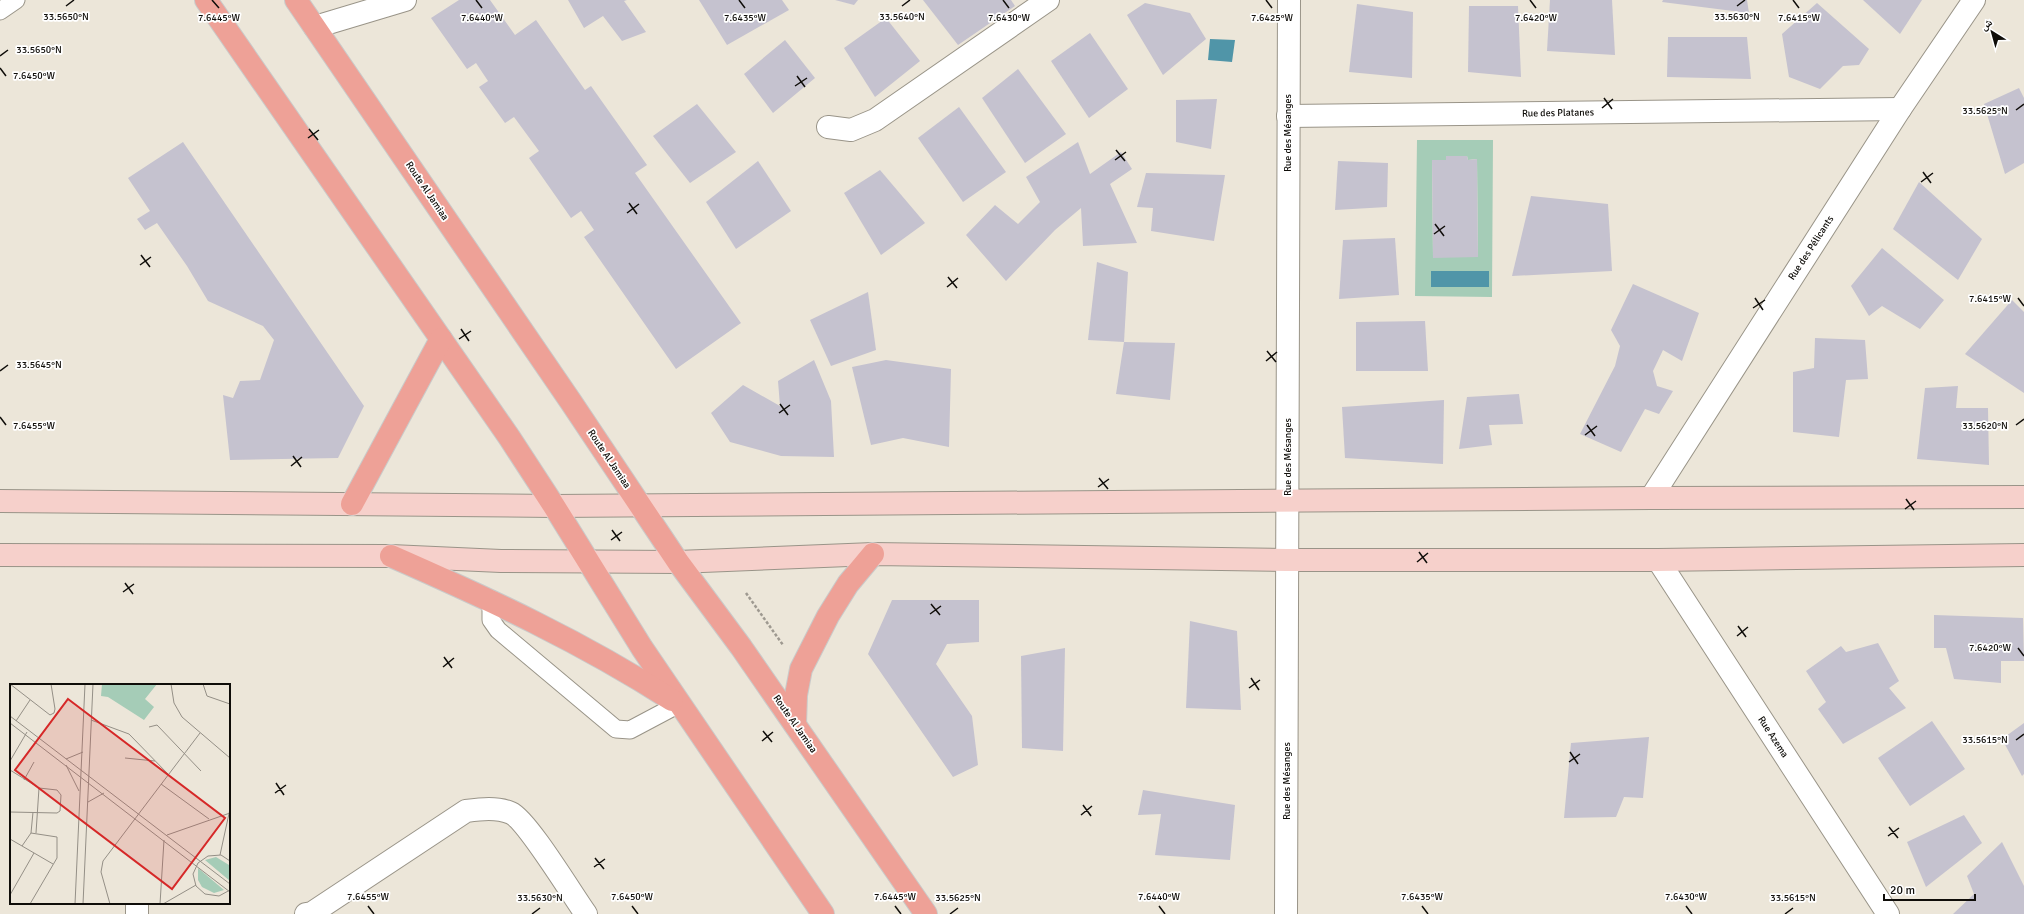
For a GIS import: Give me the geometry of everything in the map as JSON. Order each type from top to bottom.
[{"type":"main road","points":[[206,0],[510,437],[554,506],[587,562],[679,704],[823,914]]},
{"type":"main road","name":"Route Al Jamiaa","points":[[296,0],[678,562],[741,647],[926,914]]},
{"type":"main road","points":[[352,504],[441,339]]},
{"type":"main road","points":[[795,724],[796,694],[801,669],[828,616],[848,584],[873,554]]},
{"type":"main road","points":[[391,556],[491,599],[580,644],[679,704]]},
{"type":"street","points":[[315,26],[405,0]]},
{"type":"street","points":[[828,127],[851,130],[875,120],[1048,0]]},
{"type":"street","name":"Rue des Mésanges","points":[[1286,914],[1289,0]]},
{"type":"street","name":"Rue des Pélicants","points":[[1652,498],[1900,109],[1974,0]]},
{"type":"street","name":"Rue des Platanes","points":[[1288,116],[1900,109]]},
{"type":"street","points":[[0,500],[641,506],[1288,500],[2024,497]]},
{"type":"street","points":[[0,555],[391,556],[502,561],[678,562],[873,554],[1287,560],[1658,560],[2024,555]]},
{"type":"street","name":"Rue Azema","points":[[1658,560],[1888,914]]},
{"type":"street","points":[[310,914],[466,811],[488,808],[512,814],[532,834],[586,914]]},
{"type":"lane","points":[[0,11],[16,0]]},
{"type":"lane","points":[[491,599],[491,620],[498,630],[616,729],[630,730],[679,704]]},
{"type":"path","points":[[746,593],[801,669]]},
{"type":"green space","points":[[1417,140],[1493,140],[1492,297],[1415,296]],"holes":[[[1446,156],[1467,156],[1468,160],[1477,159],[1478,257],[1433,257],[1432,161],[1446,160]],[[1432,271],[1489,271],[1489,287],[1431,287]]]},
{"type":"water","points":[[1210,39],[1235,40],[1232,62],[1208,60]]},
{"type":"water","points":[[1431,271],[1489,271],[1489,287],[1431,287]]},
{"type":"building","points":[[459,0],[490,0],[515,35],[536,20],[585,90],[591,86],[647,165],[635,173],[741,323],[676,369],[584,237],[594,230],[581,211],[571,218],[529,158],[539,151],[514,117],[505,123],[479,87],[488,81],[476,63],[467,69],[431,18]]},
{"type":"building","points":[[568,0],[627,0],[624,1],[646,32],[622,41],[603,16],[584,28]]},
{"type":"building","points":[[699,0],[782,0],[789,10],[727,45]]},
{"type":"building","points":[[835,0],[858,0],[854,5]]},
{"type":"building","points":[[923,0],[1011,0],[1015,6],[958,45]]},
{"type":"building","points":[[1550,0],[1612,0],[1615,55],[1547,51]]},
{"type":"building","points":[[1663,0],[1747,0],[1749,13],[1662,2]]},
{"type":"building","points":[[1863,0],[1922,0],[1900,34]]},
{"type":"building","points":[[1145,3],[1190,13],[1206,39],[1163,75],[1127,15]]},
{"type":"building","points":[[1817,3],[1869,49],[1859,65],[1843,66],[1820,89],[1789,77],[1782,34]]},
{"type":"building","points":[[1357,4],[1413,12],[1412,78],[1349,72]]},
{"type":"building","points":[[1469,6],[1518,6],[1521,77],[1468,72]]},
{"type":"building","points":[[886,18],[920,61],[875,97],[844,48]]},
{"type":"building","points":[[1090,33],[1128,89],[1089,118],[1051,61]]},
{"type":"building","points":[[1668,37],[1747,37],[1751,79],[1667,77]]},
{"type":"building","points":[[785,40],[815,78],[773,113],[744,74]]},
{"type":"building","points":[[1018,69],[1066,134],[1025,163],[982,98]]},
{"type":"building","points":[[2019,88],[2024,98],[2024,163],[2005,174],[1984,104]]},
{"type":"building","points":[[1217,99],[1211,149],[1176,142],[1176,100]]},
{"type":"building","points":[[697,104],[736,152],[690,183],[653,136]]},
{"type":"building","points":[[959,107],[1006,172],[963,202],[918,138]]},
{"type":"building","points":[[183,142],[364,406],[338,458],[230,460],[223,395],[233,398],[240,381],[260,380],[274,340],[263,326],[208,301],[187,266],[157,223],[145,230],[137,219],[150,211],[128,178]]},
{"type":"building","points":[[1078,142],[1090,174],[1121,152],[1132,169],[1110,184],[1137,243],[1083,246],[1081,208],[1055,230],[1006,281],[966,235],[995,205],[1018,224],[1040,202],[1026,177]]},
{"type":"building","points":[[1446,156],[1467,156],[1468,160],[1477,159],[1478,257],[1433,258],[1432,160],[1446,160]]},
{"type":"building","points":[[758,161],[791,211],[736,249],[706,202]]},
{"type":"building","points":[[1338,161],[1388,163],[1387,207],[1335,210]]},
{"type":"building","points":[[880,170],[925,223],[881,255],[844,193]]},
{"type":"building","points":[[1146,173],[1225,175],[1214,241],[1151,231],[1153,208],[1137,207]]},
{"type":"building","points":[[1919,182],[1982,239],[1958,280],[1893,229]]},
{"type":"building","points":[[1531,196],[1608,204],[1612,271],[1512,276]]},
{"type":"building","points":[[1395,238],[1399,295],[1339,299],[1343,240]]},
{"type":"building","points":[[1882,248],[1944,300],[1920,329],[1882,306],[1869,316],[1851,286]]},
{"type":"building","points":[[1097,262],[1128,272],[1124,342],[1088,340]]},
{"type":"building","points":[[1633,284],[1699,313],[1682,361],[1663,350],[1653,371],[1657,386],[1673,391],[1659,414],[1645,409],[1621,452],[1580,434],[1615,366],[1620,346],[1611,330]]},
{"type":"building","points":[[868,292],[876,350],[831,366],[810,320]]},
{"type":"building","points":[[2012,300],[2024,312],[2024,393],[1965,354]]},
{"type":"building","points":[[1425,321],[1428,371],[1356,371],[1356,322]]},
{"type":"building","points":[[1815,338],[1865,340],[1868,379],[1846,380],[1839,437],[1793,432],[1793,372],[1814,368]]},
{"type":"building","points":[[1124,342],[1175,343],[1170,400],[1116,394]]},
{"type":"building","points":[[814,360],[831,401],[834,457],[781,456],[730,442],[711,413],[743,385],[780,406],[778,381]]},
{"type":"building","points":[[886,360],[951,369],[949,447],[903,438],[871,445],[852,367]]},
{"type":"building","points":[[1958,386],[1956,408],[1988,408],[1989,465],[1917,459],[1925,388]]},
{"type":"building","points":[[1519,394],[1523,424],[1489,425],[1492,445],[1459,449],[1467,397]]},
{"type":"building","points":[[1444,400],[1443,464],[1345,458],[1342,407]]},
{"type":"building","points":[[892,600],[979,600],[979,642],[947,644],[936,664],[972,716],[978,765],[953,777],[868,654]]},
{"type":"building","points":[[1934,615],[2023,618],[2024,661],[2001,661],[2001,683],[1954,679],[1946,648],[1934,648]]},
{"type":"building","points":[[1190,621],[1237,631],[1241,710],[1186,708]]},
{"type":"building","points":[[1878,643],[1899,681],[1889,688],[1906,708],[1843,744],[1818,709],[1826,702],[1806,671],[1841,646],[1846,652]]},
{"type":"building","points":[[1065,648],[1063,751],[1022,748],[1021,656]]},
{"type":"building","points":[[1932,721],[1965,769],[1910,806],[1878,758]]},
{"type":"building","points":[[2024,723],[2024,774],[2022,776],[2002,739]]},
{"type":"building","points":[[1649,737],[1643,798],[1624,797],[1616,817],[1564,818],[1571,743]]},
{"type":"building","points":[[1143,790],[1235,805],[1230,860],[1155,855],[1161,814],[1138,815]]},
{"type":"building","points":[[1964,815],[1982,843],[1926,887],[1907,842]]},
{"type":"building","points":[[2002,842],[2024,886],[2024,914],[1953,914],[1974,894],[1967,876]]}]
